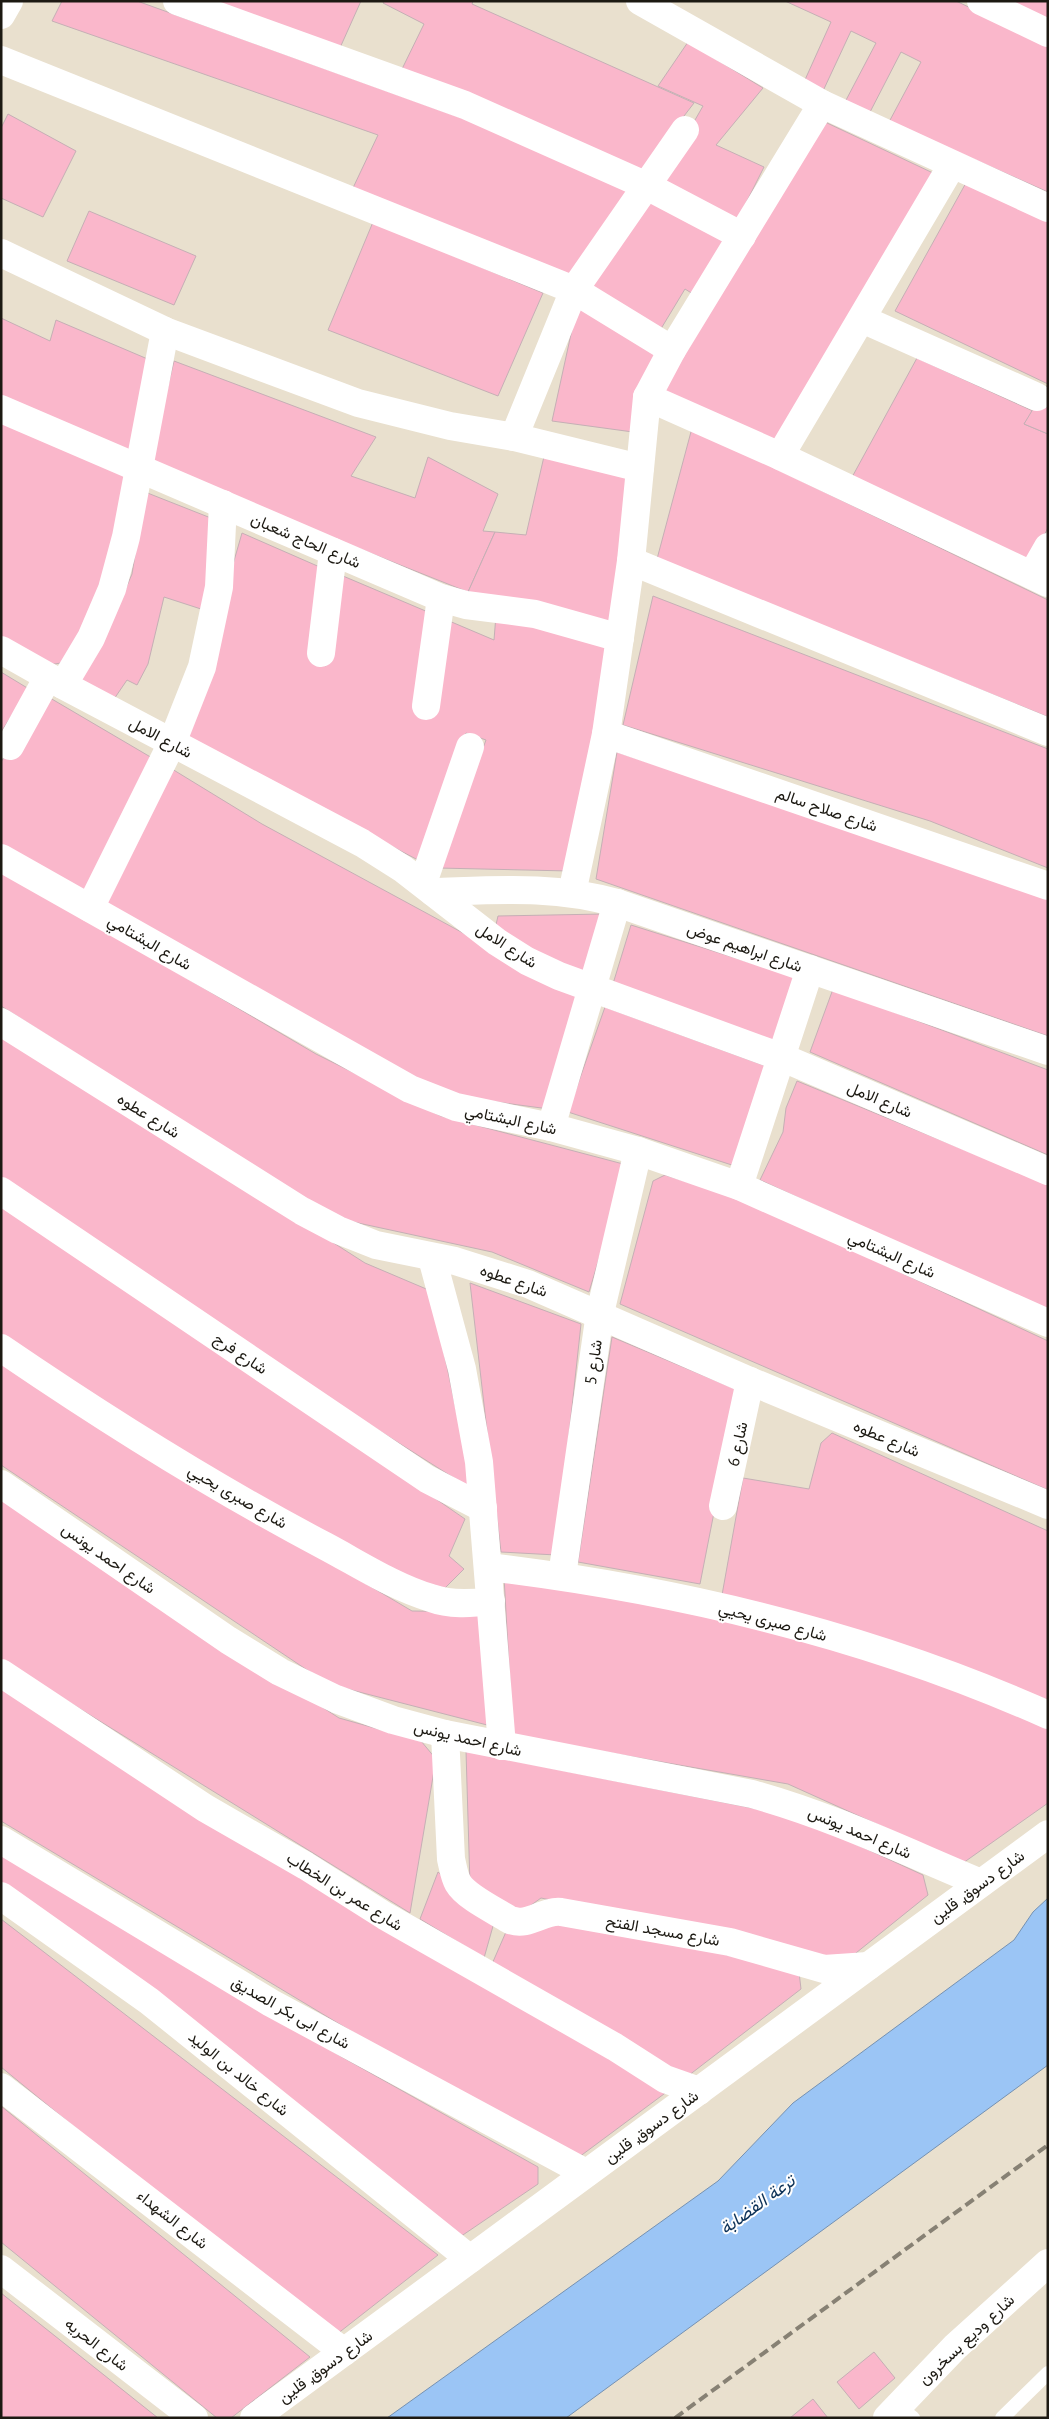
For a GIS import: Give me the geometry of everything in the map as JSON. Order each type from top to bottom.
[{"type":"street","points":[[1,16],[8,1]]},
{"type":"street","points":[[177,1],[465,106],[647,186],[742,236]]},
{"type":"street","points":[[640,1],[822,104],[1048,208]]},
{"type":"street","points":[[981,1],[1048,33]]},
{"type":"street","points":[[1,60],[574,290],[672,350]]},
{"type":"street","points":[[572,893],[606,734],[631,561],[647,397],[672,350],[822,104]]},
{"type":"street","points":[[514,437],[574,290],[685,130]]},
{"type":"street","points":[[780,456],[952,165]]},
{"type":"street","points":[[1,253],[165,331],[358,403],[450,426],[514,437],[640,468]]},
{"type":"street","points":[[862,319],[1038,396]]},
{"type":"street","points":[[10,746],[56,681],[90,638],[112,589],[126,537],[165,331]]},
{"type":"street","points":[[647,397],[780,456],[1040,579],[1048,547]]},
{"type":"street","name":"شارع الحاج شعبان","points":[[1,409],[441,598],[466,604],[535,614],[620,638]]},
{"type":"street","points":[[90,908],[172,743],[202,667],[218,596],[223,504]]},
{"type":"street","points":[[321,653],[333,552]]},
{"type":"street","points":[[631,561],[1048,732]]},
{"type":"street","points":[[426,706],[441,598]]},
{"type":"street","name":"شارع الامل","points":[[1,650],[362,843],[428,887],[497,942],[527,961],[591,989],[781,1057],[1048,1171]]},
{"type":"street","name":"شارع صلاح سالم","points":[[606,734],[1048,886]]},
{"type":"street","points":[[428,887],[470,747]]},
{"type":"street","name":"شارع البشتامي","points":[[1,858],[410,1089],[456,1107],[551,1127],[638,1151],[738,1186],[1048,1323]]},
{"type":"street","name":"شارع ابراهيم عوض","points":[[428,887],[525,888],[572,893],[617,903],[1048,1051]]},
{"type":"street","points":[[551,1127],[617,903]]},
{"type":"street","points":[[738,1186],[810,969]]},
{"type":"street","name":"شارع عطوه","points":[[1,1022],[302,1211],[338,1230],[376,1245],[432,1258],[455,1261],[510,1277],[600,1314],[750,1381],[1048,1505]]},
{"type":"street","name":"شارع 5","points":[[562,1576],[600,1314],[638,1151]]},
{"type":"street","name":"شارع فرج","points":[[1,1191],[427,1479],[483,1508]]},
{"type":"street","points":[[432,1258],[462,1369],[473,1425],[483,1508],[502,1746]]},
{"type":"street","name":"شارع صبرى يحيي","points":[[1,1348],[194,1472],[301,1533],[413,1592],[451,1603],[471,1604],[491,1600]]},
{"type":"street","name":"شارع 6","points":[[723,1506],[750,1381]]},
{"type":"street","name":"شارع احمد يونس","points":[[1,1484],[228,1640],[280,1672],[336,1699],[393,1720],[444,1734],[752,1794],[799,1807],[846,1824],[890,1845],[981,1883]]},
{"type":"street","name":"شارع صبرى يحيي","points":[[488,1567],[562,1576],[687,1598],[850,1643],[937,1670],[1048,1715]]},
{"type":"street","name":"شارع عمر بن الخطاب","points":[[1,1673],[205,1808],[306,1866],[385,1916],[615,2047],[665,2079],[699,2091]]},
{"type":"street","name":"شارع مسجد الفتح","points":[[444,1734],[452,1860],[458,1884],[466,1892],[518,1923],[550,1913],[561,1912],[730,1942],[824,1969],[868,1966]]},
{"type":"street","name":"شارع دسوق, قلين","points":[[254,2418],[1048,1834]]},
{"type":"street","name":"شارع ابى بكر الصديق","points":[[1,1840],[271,2003],[586,2173]]},
{"type":"street","name":"شارع خالد بن الوليد","points":[[1,1896],[156,2007],[470,2259]]},
{"type":"street","name":"شارع الشهداء","points":[[1,2087],[344,2352]]},
{"type":"street","name":"شارع وديع بسخرون","points":[[899,2414],[955,2347],[1048,2263]]},
{"type":"street","name":"شارع الحريه","points":[[1,2269],[194,2418]]},
{"type":"lane","points":[[1002,2418],[1048,2373]]},
{"type":"water","name":"ترعة القضابة","points":[[1048,1898],[1048,2065],[566,2418],[387,2418],[718,2181],[793,2103],[1014,1940],[1033,1912]]},
{"type":"building","points":[[62,1],[137,1],[465,119],[637,189],[570,279],[352,190],[378,135],[52,21]]},
{"type":"building","points":[[203,1],[361,1],[339,50]]},
{"type":"building","points":[[384,1],[473,1],[472,4],[694,103],[641,172],[402,69],[424,24],[383,3]]},
{"type":"building","points":[[785,1],[956,1],[1048,45],[1048,192],[889,122],[921,62],[901,52],[869,114],[845,102],[876,43],[851,31],[823,91],[804,82],[831,22]]},
{"type":"building","points":[[1000,1],[1048,1],[1048,23]]},
{"type":"building","points":[[688,42],[763,88],[716,145],[764,167],[737,221],[659,183],[703,106],[658,86]]},
{"type":"building","points":[[8,114],[76,151],[43,217],[1,198],[1,128]]},
{"type":"building","points":[[825,122],[933,173],[776,443],[662,392]]},
{"type":"building","points":[[967,181],[1048,217],[1048,384],[895,311]]},
{"type":"building","points":[[648,195],[727,240],[693,294],[685,289],[659,332],[583,287]]},
{"type":"building","points":[[89,211],[196,256],[174,305],[67,261]]},
{"type":"building","points":[[373,222],[543,293],[498,396],[328,330]]},
{"type":"building","points":[[578,302],[662,352],[633,432],[552,421]]},
{"type":"building","points":[[1,318],[50,341],[56,320],[157,363],[129,463],[1,401]]},
{"type":"building","points":[[917,358],[1033,411],[1024,424],[1048,434],[1048,528],[1028,564],[851,479]]},
{"type":"building","points":[[174,361],[376,437],[351,476],[415,498],[428,457],[498,494],[483,531],[495,532],[468,592],[149,465]]},
{"type":"building","points":[[1048,384],[1048,434],[1024,424]]},
{"type":"building","points":[[1,422],[129,478],[103,595],[61,663],[48,665],[1,639]]},
{"type":"building","points":[[692,428],[1048,600],[1048,717],[657,559]]},
{"type":"building","points":[[545,452],[629,478],[613,625],[468,592],[495,532],[526,535]]},
{"type":"building","points":[[145,492],[221,522],[201,609],[164,597],[148,664],[137,685],[127,680],[112,702],[78,683],[111,623],[132,574]]},
{"type":"building","points":[[242,533],[322,568],[312,661],[326,666],[343,576],[494,640],[496,615],[611,641],[569,871],[438,868],[486,740],[466,733],[420,861],[183,738]]},
{"type":"building","points":[[653,596],[1048,749],[1048,868],[930,821],[623,725]]},
{"type":"building","points":[[1,672],[29,689],[1,732]]},
{"type":"building","points":[[45,695],[159,762],[90,894],[1,844],[1,762]]},
{"type":"building","points":[[617,752],[942,859],[1048,899],[1048,1036],[596,879]]},
{"type":"building","points":[[172,769],[262,824],[583,998],[549,1109],[444,1095],[102,901]]},
{"type":"building","points":[[1,869],[316,1054],[441,1116],[627,1165],[589,1292],[492,1252],[335,1218],[1,1006]]},
{"type":"building","points":[[603,914],[584,980],[495,929],[498,916]]},
{"type":"building","points":[[631,925],[802,979],[778,1043],[612,987]]},
{"type":"building","points":[[833,989],[1048,1070],[1048,1155],[810,1052]]},
{"type":"building","points":[[605,1007],[774,1069],[738,1167],[568,1112]]},
{"type":"building","points":[[1,1030],[365,1263],[431,1291],[473,1490],[220,1330],[1,1178]]},
{"type":"building","points":[[797,1081],[1048,1184],[1048,1313],[760,1180],[783,1132],[786,1108]]},
{"type":"building","points":[[665,1175],[743,1199],[1048,1341],[1048,1490],[620,1304],[653,1181]]},
{"type":"building","points":[[1,1199],[465,1519],[449,1556],[464,1569],[434,1599],[158,1445],[1,1334]]},
{"type":"building","points":[[470,1283],[581,1324],[556,1555],[501,1552]]},
{"type":"building","points":[[612,1337],[738,1390],[700,1584],[578,1562]]},
{"type":"building","points":[[1,1356],[147,1454],[412,1611],[481,1612],[491,1726],[328,1684],[1,1465]]},
{"type":"building","points":[[832,1433],[1048,1531],[1048,1700],[722,1595],[743,1478],[809,1489],[821,1443]]},
{"type":"building","points":[[1,1495],[128,1581],[339,1718],[421,1741],[436,1759],[410,1913],[1,1660]]},
{"type":"building","points":[[504,1577],[707,1609],[1016,1706],[1048,1723],[1048,1803],[963,1863],[788,1784],[513,1736]]},
{"type":"building","points":[[1,1688],[668,2091],[571,2163],[1,1821]]},
{"type":"building","points":[[466,1751],[797,1817],[923,1875],[928,1895],[846,1961],[541,1898],[516,1916],[470,1885]]},
{"type":"building","points":[[1,1848],[342,2057],[538,2167],[538,2184],[457,2239],[1,1885]]},
{"type":"building","points":[[438,1872],[495,1919],[484,1958],[420,1919]]},
{"type":"building","points":[[551,1913],[799,1972],[801,1989],[684,2079],[492,1964],[509,1925]]},
{"type":"building","points":[[1,1919],[438,2255],[332,2338],[1,2067]]},
{"type":"building","points":[[1,2106],[310,2357],[231,2418],[217,2418],[1,2242]]},
{"type":"building","points":[[1,2293],[158,2418],[1,2418]]},
{"type":"building","points":[[874,2352],[895,2378],[859,2409],[837,2382]]},
{"type":"building","points":[[813,2399],[828,2418],[790,2418]]},
{"type":"railway","points":[[675,2418],[1048,2145]]}]
